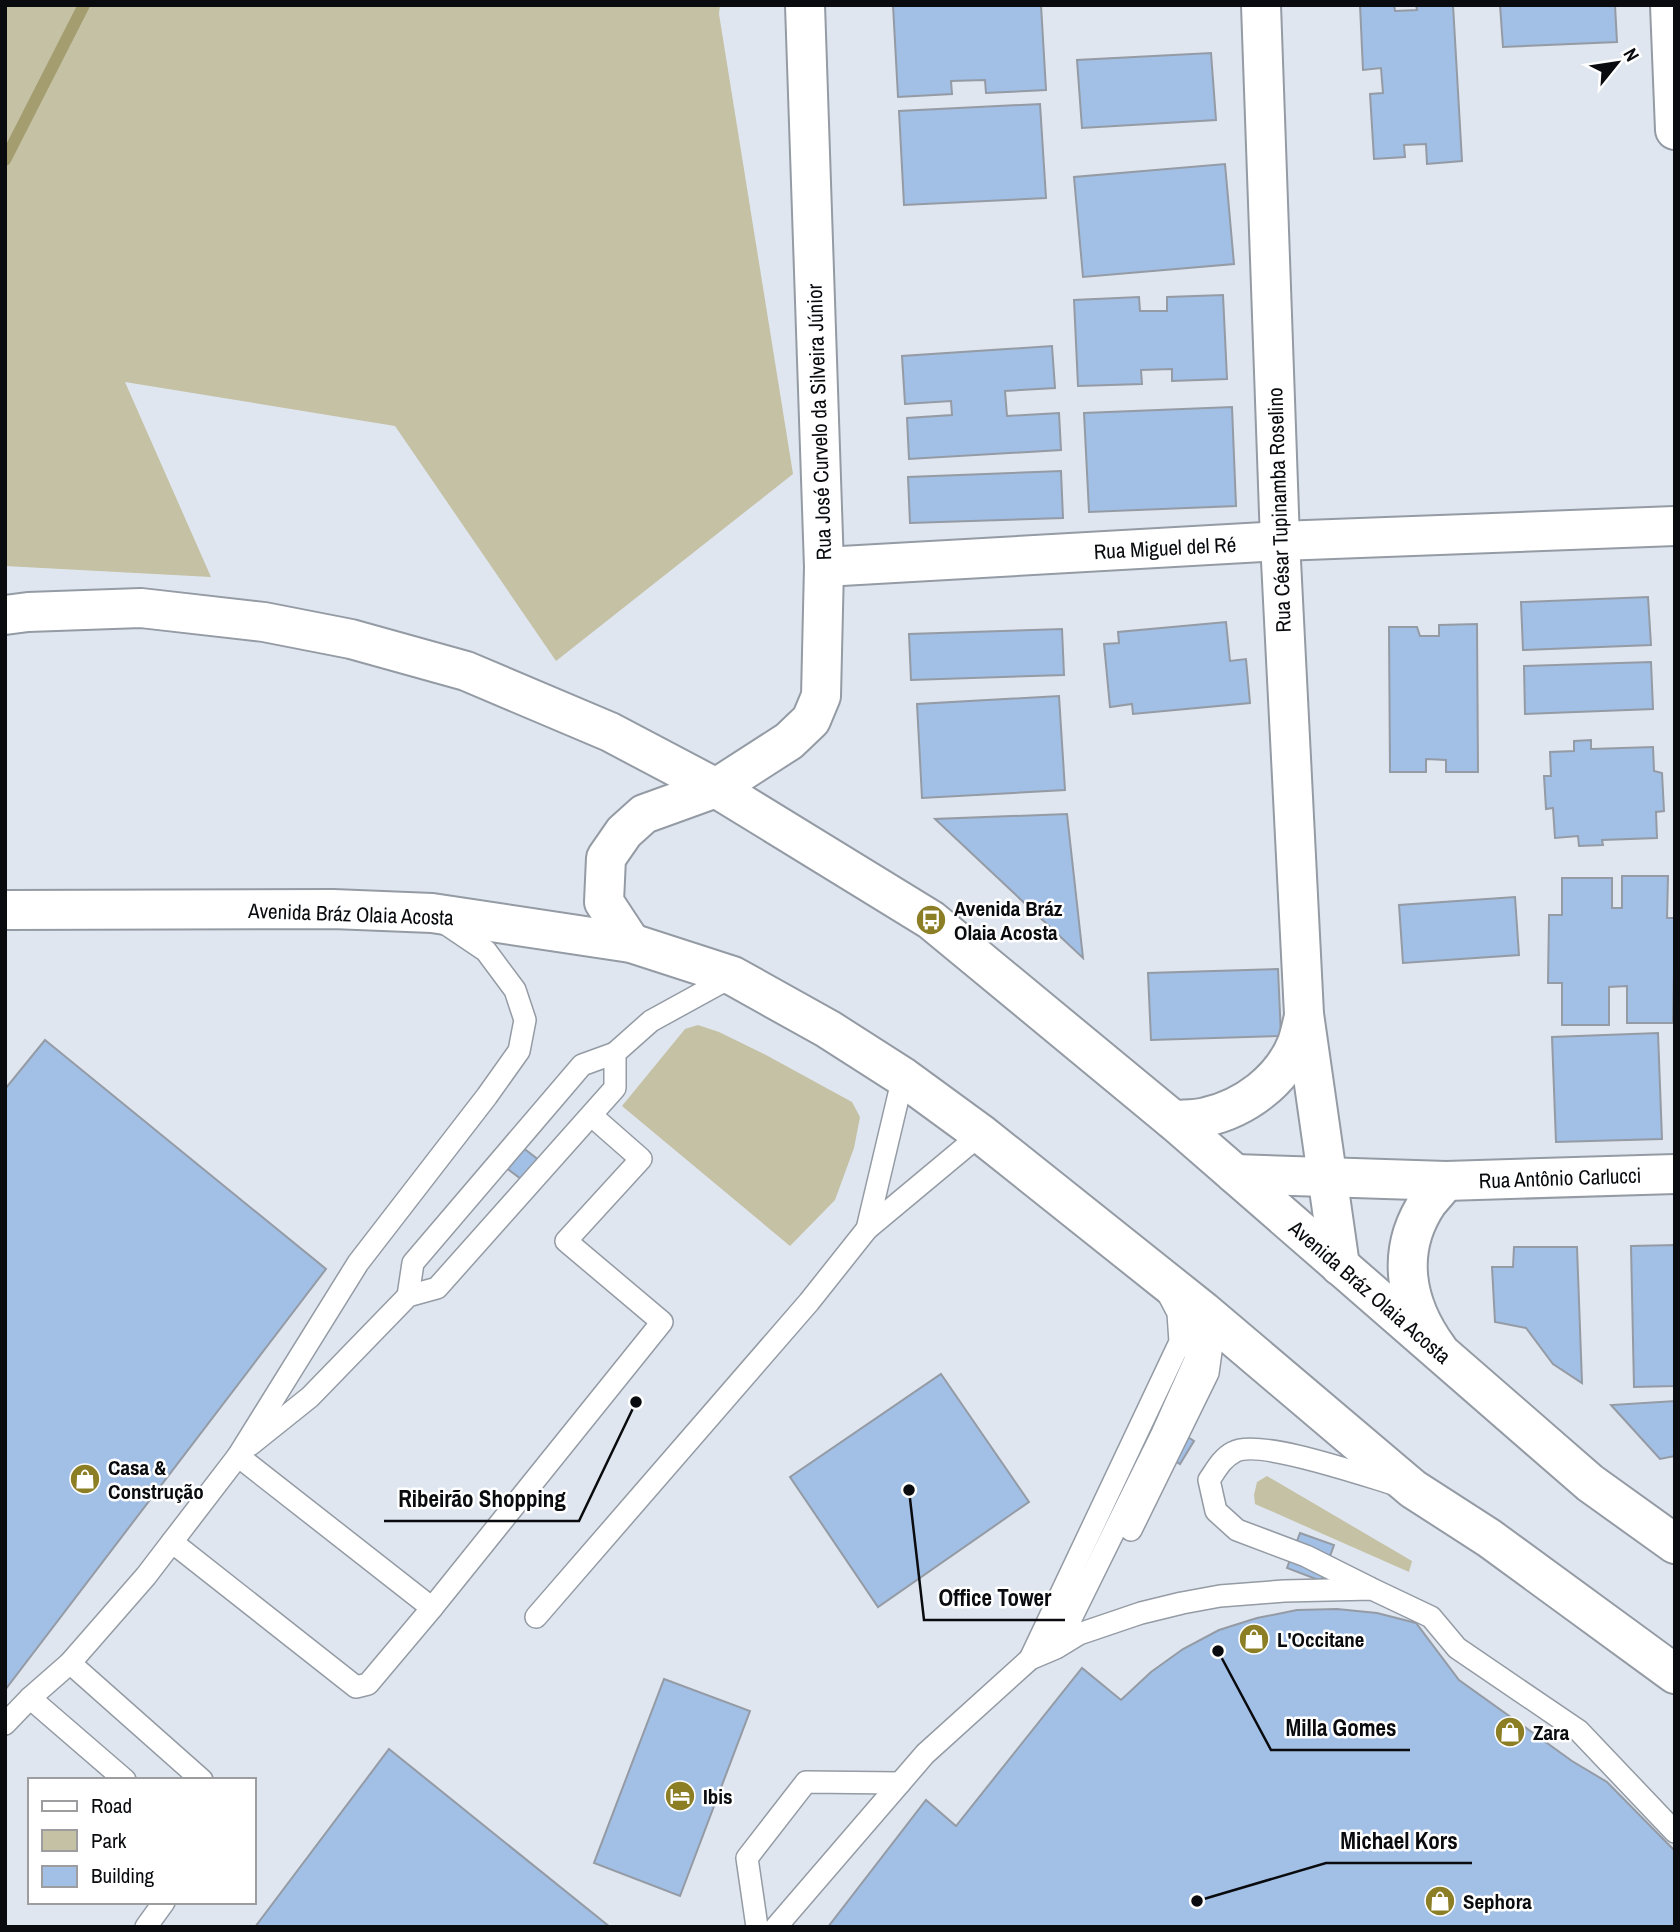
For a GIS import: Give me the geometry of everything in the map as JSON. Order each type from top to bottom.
[{"type":"street","name":"Rua José Curvelo da Silveira Júnior","points":[[631,943],[604,902],[606,858],[624,832],[644,814],[716,788],[789,741],[811,720],[821,696],[824,568],[805,5]]},
{"type":"street","name":"Rua César Tupinamba Roselino","points":[[1261,5],[1280,541],[1304,1014],[1340,1266]]},
{"type":"street","points":[[1670,5],[1675,130]]},
{"type":"street","name":"Rua Miguel del Ré","points":[[824,568],[1280,541],[1675,526]]},
{"type":"street","name":"Avenida Bráz Olaia Acosta","points":[[5,615],[141,608],[264,622],[351,639],[466,671],[610,732],[716,788],[931,920],[1173,1120],[1590,1483],[1675,1544]]},
{"type":"street","name":"Avenida Bráz Olaia Acosta","points":[[5,910],[333,909],[432,914],[631,943],[733,976],[903,1077],[981,1134],[1181,1294],[1413,1489],[1489,1538],[1675,1674]]},
{"type":"street","name":"Rua César Tupinamba Roselino","points":[[1173,1120],[1204,1118],[1233,1109],[1259,1094],[1281,1071],[1297,1044],[1304,1014]]},
{"type":"street","name":"Rua Antônio Carlucci","points":[[1235,1174],[1446,1181],[1675,1174]]},
{"type":"street","points":[[1441,1354],[1425,1332],[1413,1306],[1408,1267],[1416,1227],[1428,1203],[1446,1181]]},
{"type":"lane","points":[[5,1724],[30,1698],[71,1663],[172,1542],[238,1455],[358,1263],[519,1051],[525,1020],[515,990],[486,951],[432,914]]},
{"type":"lane","points":[[408,1296],[412,1263],[582,1065],[615,1054],[651,1021],[733,976]]},
{"type":"lane","points":[[238,1455],[310,1397],[408,1296],[437,1288],[615,1088],[615,1054]]},
{"type":"lane","points":[[867,1229],[903,1077]]},
{"type":"lane","points":[[172,1542],[356,1687],[368,1684],[662,1322],[566,1241],[641,1159],[592,1116]]},
{"type":"lane","points":[[536,1617],[808,1302],[867,1229],[981,1134]]},
{"type":"lane","points":[[1079,1634],[1208,1373],[1213,1337],[1181,1294]]},
{"type":"lane","points":[[1056,1648],[1161,1436],[1195,1360],[1195,1316],[1181,1294]]},
{"type":"lane","points":[[1030,1659],[1180,1342],[1178,1313],[1181,1294]]},
{"type":"lane","points":[[1413,1489],[1278,1451],[1250,1448],[1235,1451],[1218,1465],[1209,1480],[1216,1511],[1237,1530],[1306,1556],[1431,1617],[1457,1648],[1579,1731],[1675,1832]]},
{"type":"lane","points":[[238,1455],[432,1608]]},
{"type":"lane","points":[[776,1927],[925,1754],[1030,1659],[1079,1634],[1141,1613],[1182,1603],[1220,1596],[1284,1591],[1372,1589]]},
{"type":"lane","points":[[71,1663],[200,1778]]},
{"type":"lane","points":[[30,1698],[123,1778]]},
{"type":"lane","points":[[757,1927],[747,1858],[806,1782],[900,1783]]},
{"type":"lane","points":[[146,1927],[163,1904]]},
{"type":"green space","points":[[5,5],[720,5],[719,14],[793,474],[556,661],[395,426],[125,382],[211,577],[5,566]]},
{"type":"green space","points":[[698,1025],[766,1055],[852,1102],[860,1117],[854,1148],[835,1200],[790,1246],[622,1106],[685,1029]]},
{"type":"green space","points":[[1267,1476],[1412,1561],[1409,1572],[1255,1504],[1257,1482]]},
{"type":"building","points":[[893,5],[1041,5],[1046,90],[986,93],[985,80],[951,81],[952,94],[898,97]]},
{"type":"building","points":[[1360,5],[1394,5],[1395,11],[1417,10],[1416,5],[1453,5],[1462,161],[1427,164],[1426,144],[1404,145],[1405,157],[1374,159],[1370,94],[1383,93],[1381,68],[1363,70]]},
{"type":"building","points":[[1500,5],[1615,5],[1617,42],[1503,47]]},
{"type":"building","points":[[1211,53],[1216,120],[1082,128],[1077,60]]},
{"type":"building","points":[[1040,104],[1046,198],[904,205],[899,111]]},
{"type":"building","points":[[1225,164],[1234,264],[1083,277],[1074,177]]},
{"type":"building","points":[[1223,295],[1227,379],[1172,381],[1172,369],[1141,370],[1142,384],[1078,386],[1074,300],[1139,297],[1140,311],[1167,311],[1167,297]]},
{"type":"building","points":[[1052,346],[1055,388],[1005,391],[1007,416],[1059,413],[1061,450],[909,459],[907,418],[952,415],[951,401],[905,404],[902,356]]},
{"type":"building","points":[[1232,407],[1236,506],[1089,512],[1084,413]]},
{"type":"building","points":[[1061,471],[1063,518],[910,523],[908,477]]},
{"type":"building","points":[[1648,597],[1651,645],[1523,650],[1521,602]]},
{"type":"building","points":[[1226,622],[1230,661],[1246,659],[1250,703],[1133,714],[1132,704],[1110,707],[1104,644],[1119,643],[1118,632]]},
{"type":"building","points":[[1477,624],[1478,772],[1446,772],[1446,760],[1426,759],[1426,772],[1390,772],[1389,627],[1417,627],[1420,636],[1439,636],[1439,625]]},
{"type":"building","points":[[1062,629],[1064,675],[911,680],[909,634]]},
{"type":"building","points":[[1651,662],[1653,709],[1525,714],[1524,666]]},
{"type":"building","points":[[1059,696],[1065,790],[922,798],[917,704]]},
{"type":"building","points":[[1591,740],[1591,749],[1653,747],[1654,771],[1662,773],[1664,811],[1656,812],[1657,838],[1602,840],[1603,845],[1579,846],[1578,836],[1555,838],[1553,808],[1546,809],[1544,776],[1551,776],[1550,752],[1574,751],[1574,741]]},
{"type":"building","points":[[1067,814],[1083,958],[935,819]]},
{"type":"building","points":[[1622,876],[1668,876],[1667,918],[1675,918],[1673,1023],[1627,1023],[1627,986],[1609,987],[1609,1025],[1562,1025],[1562,983],[1548,983],[1549,915],[1562,915],[1562,878],[1612,878],[1612,908],[1622,908]]},
{"type":"building","points":[[1515,897],[1519,955],[1403,963],[1399,905]]},
{"type":"building","points":[[1278,969],[1281,1036],[1151,1040],[1148,973]]},
{"type":"building","points":[[1658,1033],[1662,1139],[1556,1142],[1552,1037]]},
{"type":"building","name":"Casa & Construção","points":[[45,1040],[326,1269],[5,1690],[5,1089]]},
{"type":"building","points":[[522,1147],[553,1171],[537,1191],[505,1167]]},
{"type":"building","points":[[1675,1245],[1675,1386],[1634,1387],[1631,1246]]},
{"type":"building","points":[[1514,1247],[1577,1247],[1582,1383],[1553,1364],[1526,1328],[1495,1322],[1492,1267],[1513,1267]]},
{"type":"building","points":[[941,1374],[1029,1502],[878,1607],[790,1477]]},
{"type":"building","points":[[1675,1401],[1675,1456],[1660,1459],[1611,1405]]},
{"type":"building","points":[[1157,1417],[1194,1441],[1180,1464],[1142,1440]]},
{"type":"building","points":[[1300,1533],[1334,1545],[1321,1581],[1287,1568]]},
{"type":"building","points":[[1337,1609],[1377,1613],[1416,1623],[1459,1680],[1572,1761],[1607,1782],[1675,1851],[1675,1927],[828,1927],[926,1800],[956,1826],[1082,1668],[1121,1700],[1151,1672],[1183,1649],[1219,1630],[1257,1618],[1297,1610]]},
{"type":"building","points":[[664,1679],[750,1711],[680,1896],[594,1863]]},
{"type":"building","points":[[389,1749],[610,1927],[255,1927]]},
{"type":"waterway","points":[[5,160],[84,5]]},
{"type":"place","name":"Avenida Bráz Olaia Acosta","points":[[931,920]]},
{"type":"place","name":"Ribeirão Shopping","points":[[636,1402]]},
{"type":"place","name":"Casa & Construção","points":[[85,1479]]},
{"type":"place","name":"Office Tower","points":[[909,1490]]},
{"type":"place","name":"L'Occitane","points":[[1254,1639]]},
{"type":"place","name":"Milla Gomes","points":[[1218,1651]]},
{"type":"place","name":"Zara","points":[[1510,1732]]},
{"type":"place","name":"Ibis","points":[[680,1796]]},
{"type":"place","name":"Michael Kors","points":[[1197,1901]]},
{"type":"place","name":"Sephora","points":[[1440,1901]]}]
